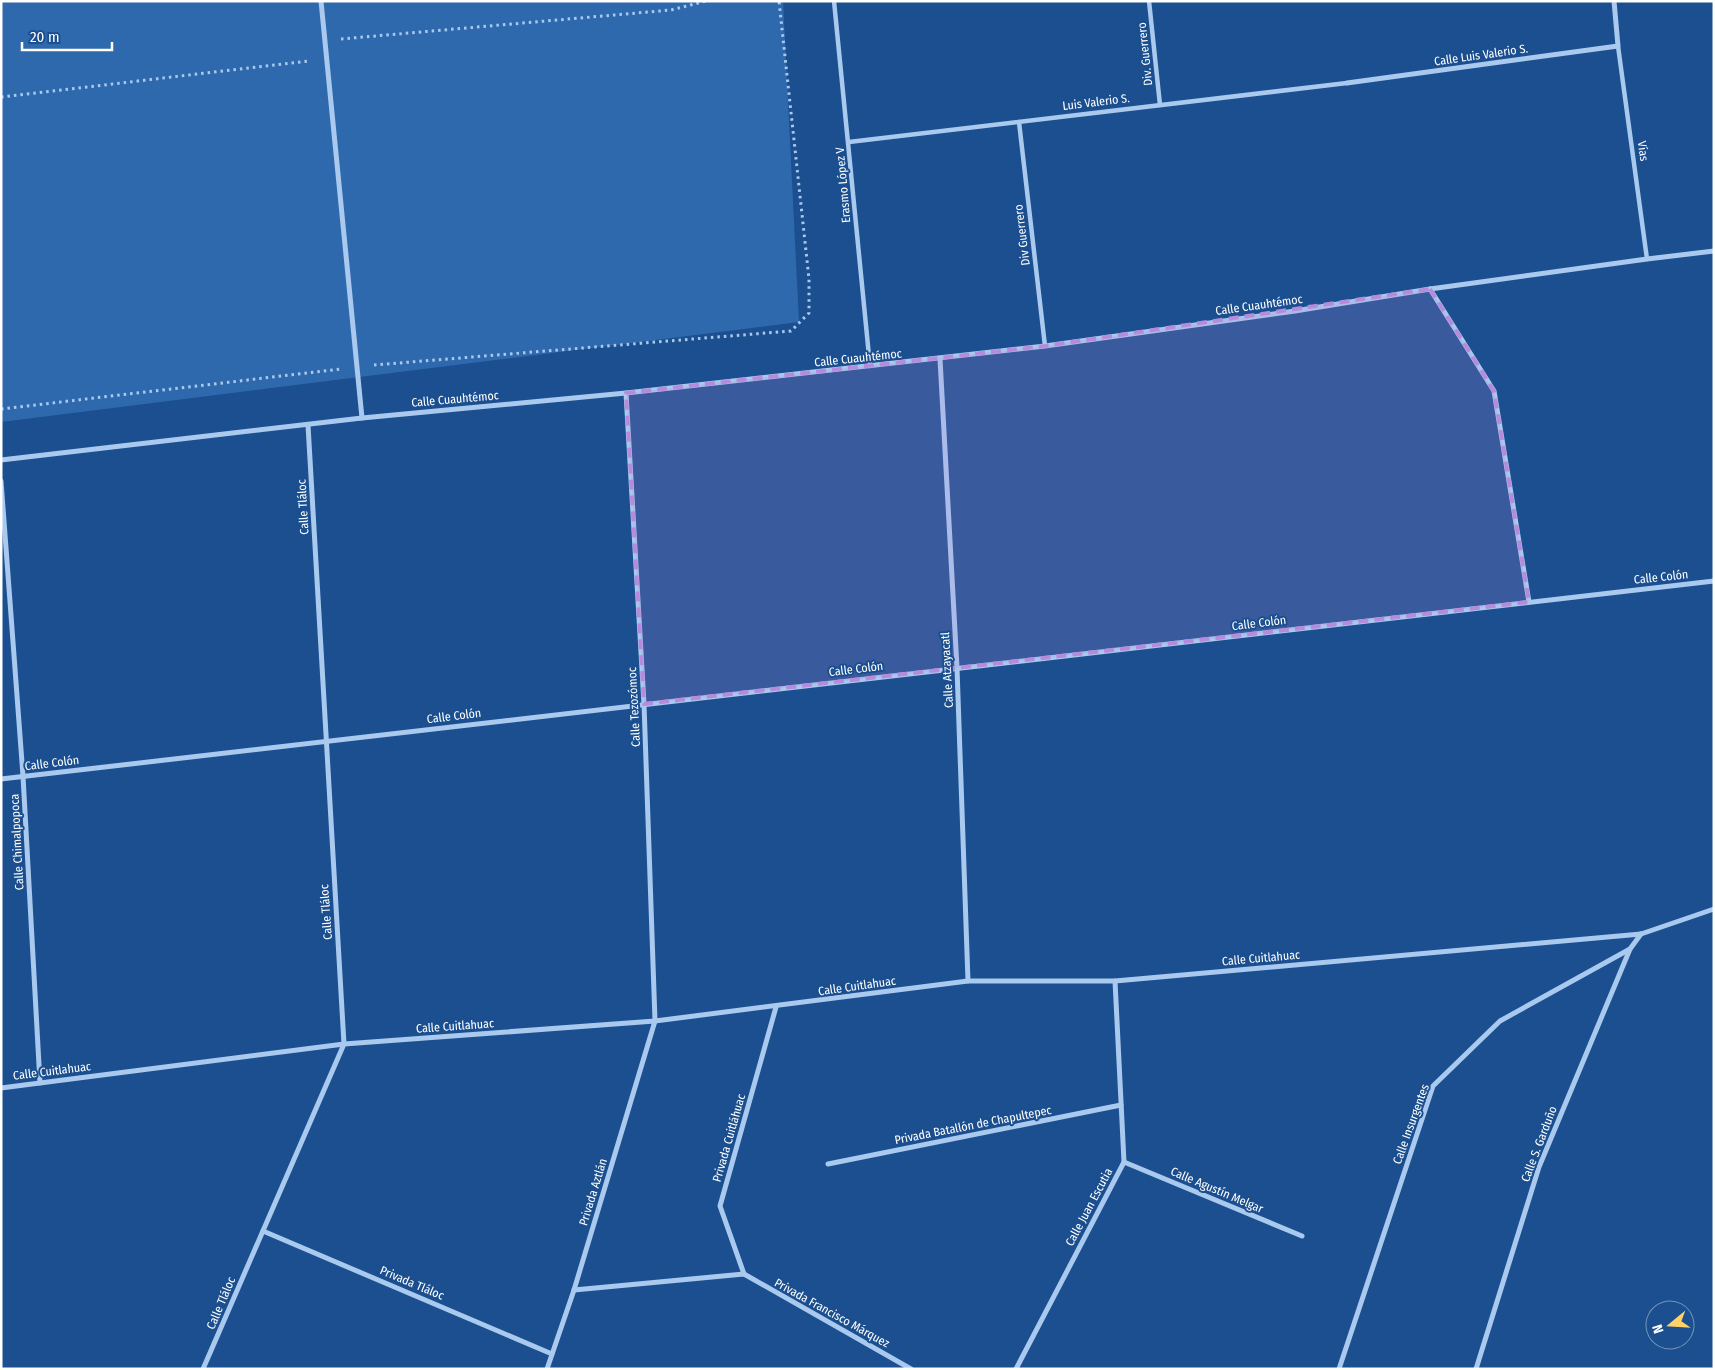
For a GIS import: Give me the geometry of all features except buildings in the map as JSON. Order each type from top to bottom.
[{"type":"street","points":[[320,1],[362,418]]},
{"type":"street","name":"Erasmo López V","points":[[834,1],[870,366]]},
{"type":"street","name":"Div. Guerrero","points":[[1149,1],[1160,105]]},
{"type":"street","points":[[1614,1],[1618,46]]},
{"type":"street","name":"Calle Luis Valerio S.","points":[[1347,83],[1618,46]]},
{"type":"street","name":"Vías","points":[[1618,46],[1647,259]]},
{"type":"street","name":"Luis Valerio S.","points":[[849,142],[1347,83]]},
{"type":"street","name":"Div Guerrero","points":[[1019,122],[1045,346]]},
{"type":"street","name":"Calle Cuauhtémoc","points":[[1,460],[362,418],[626,393],[940,359],[1045,346],[1294,311],[1430,289],[1714,251]]},
{"type":"street","points":[[1430,289],[1494,391],[1529,602]]},
{"type":"street","name":"Calle Atzayacatl","points":[[940,359],[957,668],[968,981]]},
{"type":"street","name":"Calle Tezozómoc","points":[[626,393],[644,704],[655,1020]]},
{"type":"street","name":"Calle Tláloc","points":[[204,1369],[344,1044],[308,425]]},
{"type":"street","name":"Calle Chimalpopoca","points":[[1,481],[23,776],[40,1083]]},
{"type":"street","name":"Calle Colón","points":[[1,778],[1714,581]]},
{"type":"street","name":"Calle Cuitlahuac","points":[[1,1088],[344,1044],[655,1020],[968,981],[1116,981],[1641,934],[1714,909]]},
{"type":"street","name":"Calle S. Garduño","points":[[1476,1369],[1539,1167],[1630,949],[1641,934]]},
{"type":"street","name":"Calle Insurgentes","points":[[1339,1369],[1433,1086],[1500,1021],[1630,949]]},
{"type":"street","name":"Calle Juan Escutia","points":[[1016,1369],[1124,1162],[1116,981]]},
{"type":"street","name":"Privada Cuitláhuac","points":[[744,1274],[720,1206],[776,1006]]},
{"type":"street","name":"Privada Aztlán","points":[[547,1369],[574,1290],[655,1020]]},
{"type":"street","name":"Privada Batallón de Chapultepec","points":[[828,1164],[1121,1105]]},
{"type":"street","name":"Calle Agustín Melgar","points":[[1124,1162],[1302,1236]]},
{"type":"street","name":"Privada Tláloc","points":[[263,1231],[552,1354]]},
{"type":"street","points":[[574,1290],[744,1274]]},
{"type":"street","name":"Privada Francisco Márquez","points":[[744,1274],[911,1369]]},
{"type":"path","points":[[324,41],[671,10],[706,1]]},
{"type":"path","points":[[1,409],[357,367],[791,331],[809,313],[809,279],[779,1]]},
{"type":"path","points":[[1,97],[326,58]]},
{"type":"highlighted area","points":[[1430,289],[1494,391],[1529,602],[644,704],[626,393],[1045,346]]},
{"type":"shaded area","points":[[1,1],[783,1],[799,322],[1,422]]}]
